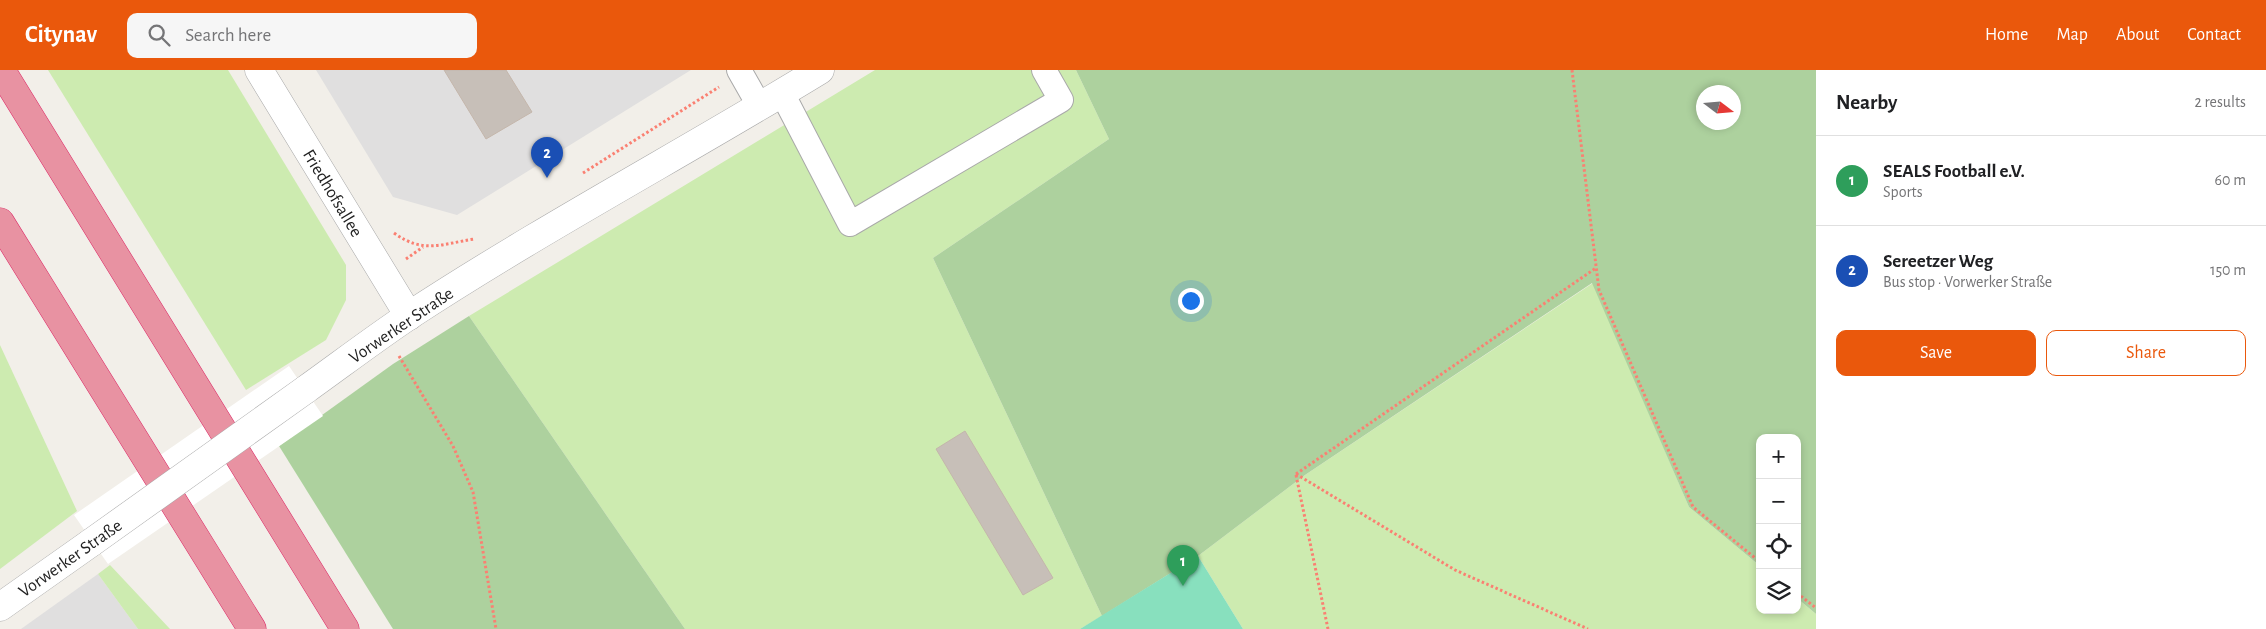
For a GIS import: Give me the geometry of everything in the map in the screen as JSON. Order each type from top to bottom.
[{"type":"highway","points":[[1,70],[345,629]]},
{"type":"highway","points":[[0,222],[252,629]]},
{"type":"street","name":"Friedhofsallee","points":[[258,70],[409,316]]},
{"type":"street","name":"Vorwerker Straße","points":[[0,607],[409,316],[671,157],[820,70]]},
{"type":"street","points":[[740,72],[771,100],[850,224],[1061,100],[1044,70]]},
{"type":"path","points":[[1572,70],[1599,290],[1693,506],[1756,559]]},
{"type":"path","points":[[580,175],[740,72]]},
{"type":"path","points":[[423,247],[483,238]]},
{"type":"path","points":[[1296,474],[1597,268]]},
{"type":"path","points":[[386,333],[453,446],[472,492],[496,629]]},
{"type":"path","points":[[1296,474],[1328,629]]},
{"type":"path","points":[[1296,474],[1455,570],[1588,629]]},
{"type":"path","points":[[1801,596],[1816,608]]},
{"type":"shaded area","points":[[316,70],[691,70],[457,215],[393,197]]},
{"type":"shaded area","points":[[98,574],[138,629],[21,629]]},
{"type":"green space","points":[[48,70],[228,70],[346,265],[346,300],[326,340],[246,390]]},
{"type":"green space","points":[[875,70],[1076,70],[1109,139],[933,258],[1102,616],[1080,629],[685,629],[469,316]]},
{"type":"green space","points":[[1076,70],[1816,70],[1816,614],[1801,601],[1801,434],[1756,434],[1756,563],[1689,507],[1592,283],[1305,475],[1198,556],[1102,616],[933,258],[1109,139]]},
{"type":"green space","points":[[1593,283],[1689,507],[1756,563],[1756,614],[1801,614],[1801,601],[1816,614],[1816,629],[1243,629],[1198,556],[1305,475]]},
{"type":"green space","points":[[469,316],[685,629],[393,629],[279,446],[393,364]]},
{"type":"green space","points":[[0,345],[77,511],[0,569]]},
{"type":"green space","points":[[1198,556],[1243,629],[1080,629]]},
{"type":"green space","points":[[110,565],[170,629],[138,629],[98,574]]},
{"type":"pier","points":[[289,366],[323,416],[108,564],[74,515]]},
{"type":"building","points":[[444,70],[506,70],[532,112],[486,139]]},
{"type":"building","points":[[965,431],[1053,578],[1023,595],[936,449]]},
{"type":"place","name":"Sereetzer Weg","points":[[547,178]]},
{"type":"place","name":"SEALS Football e.V.","points":[[1183,586]]}]
